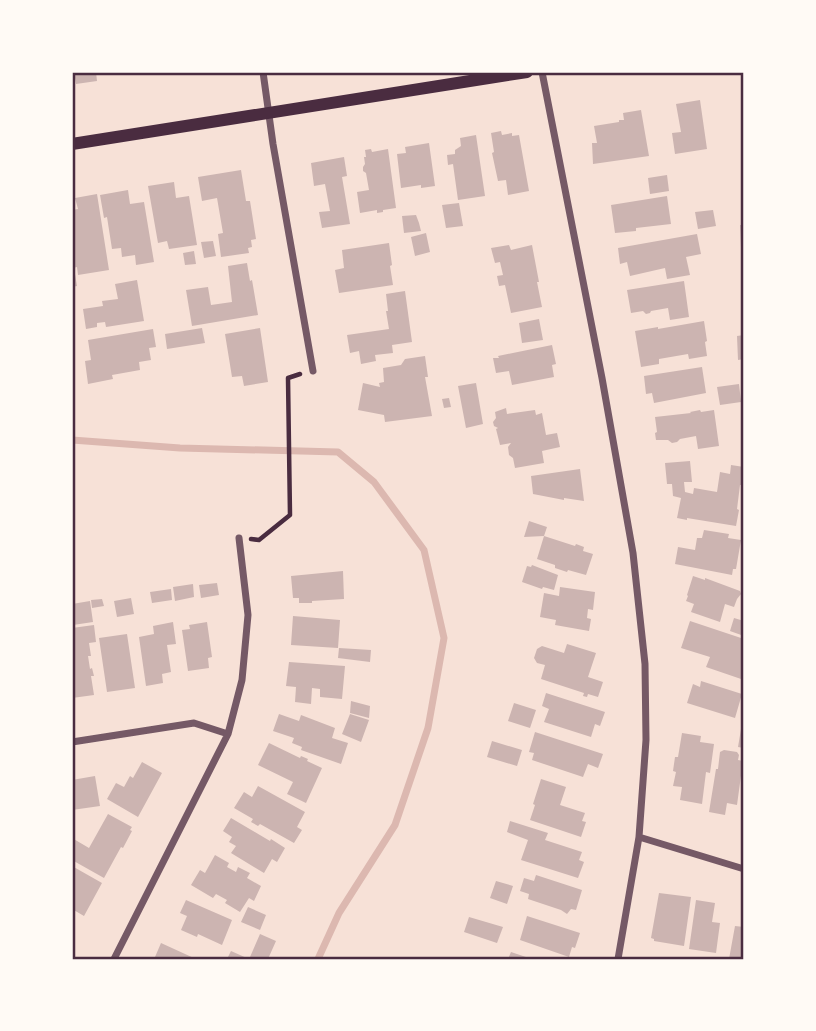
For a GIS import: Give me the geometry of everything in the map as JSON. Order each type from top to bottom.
[{"type":"main road","points":[[72,144],[527,72]]},
{"type":"street","points":[[263,72],[313,370]]},
{"type":"street","points":[[542,72],[633,553],[645,664],[646,740],[639,837],[618,959]]},
{"type":"street","points":[[114,959],[228,734],[242,680],[248,615],[239,538]]},
{"type":"street","points":[[72,742],[194,723],[228,734]]},
{"type":"street","points":[[639,837],[744,869]]},
{"type":"path","points":[[267,534],[289,515],[288,378]]},
{"type":"building","points":[[74,72],[96,72],[97,81],[76,84]]},
{"type":"building","points":[[700,100],[707,149],[675,154],[672,133],[681,132],[676,104]]},
{"type":"building","points":[[641,110],[649,156],[593,164],[592,143],[597,143],[594,126],[619,122],[624,120],[623,113]]},
{"type":"building","points":[[501,131],[502,135],[519,135],[529,191],[508,195],[506,180],[498,181],[491,133]]},
{"type":"building","points":[[476,135],[485,196],[458,200],[453,164],[448,165],[447,155],[455,154],[455,150],[461,146],[460,138]]},
{"type":"building","points":[[429,143],[435,186],[401,188],[397,154],[406,153],[405,147]]},
{"type":"building","points":[[371,149],[372,152],[388,149],[396,208],[377,213],[377,210],[360,213],[357,192],[369,190],[363,167],[365,150]]},
{"type":"building","points":[[344,157],[347,176],[342,177],[350,224],[322,228],[319,212],[330,211],[325,184],[314,186],[311,163]]},
{"type":"building","points":[[241,170],[246,201],[250,201],[256,239],[251,240],[249,253],[221,257],[218,234],[223,233],[217,198],[202,201],[198,177]]},
{"type":"building","points":[[667,175],[669,191],[650,194],[648,178]]},
{"type":"building","points":[[174,182],[176,198],[189,196],[197,245],[169,249],[167,241],[158,243],[148,186]]},
{"type":"building","points":[[128,190],[130,204],[144,202],[154,262],[136,265],[135,255],[122,257],[121,248],[112,249],[100,195]]},
{"type":"building","points":[[97,194],[109,270],[78,275],[77,267],[73,268],[72,263],[72,210],[78,209],[75,198]]},
{"type":"building","points":[[667,196],[671,224],[615,233],[611,205]]},
{"type":"building","points":[[459,203],[463,226],[446,228],[442,205]]},
{"type":"building","points":[[713,210],[716,226],[698,229],[695,212]]},
{"type":"building","points":[[416,215],[421,231],[404,233],[402,216]]},
{"type":"building","points":[[740,225],[744,225],[744,246],[741,247]]},
{"type":"building","points":[[426,233],[430,252],[415,256],[411,237]]},
{"type":"building","points":[[697,234],[701,254],[686,257],[690,275],[667,279],[665,268],[630,276],[627,262],[620,264],[618,248]]},
{"type":"building","points":[[213,241],[216,256],[204,258],[201,242]]},
{"type":"building","points":[[389,243],[393,285],[339,293],[335,270],[344,268],[342,250]]},
{"type":"building","points":[[509,245],[511,250],[532,245],[542,307],[511,313],[505,285],[499,286],[497,276],[503,275],[500,262],[495,263],[491,248]]},
{"type":"building","points":[[194,251],[196,264],[185,265],[183,253]]},
{"type":"building","points":[[247,263],[258,315],[192,326],[186,290],[208,287],[211,305],[232,302],[228,266]]},
{"type":"building","points":[[74,268],[77,286],[72,287],[72,269]]},
{"type":"building","points":[[137,280],[144,321],[106,327],[105,322],[97,323],[97,327],[86,329],[83,309],[103,306],[102,301],[118,299],[115,284]]},
{"type":"building","points":[[684,281],[689,317],[670,320],[668,308],[646,314],[643,311],[631,313],[627,290]]},
{"type":"building","points":[[405,291],[412,342],[392,345],[393,353],[375,355],[376,361],[361,364],[359,351],[350,353],[347,335],[389,329],[386,294]]},
{"type":"building","points":[[539,319],[543,340],[522,343],[519,323]]},
{"type":"building","points":[[704,321],[707,356],[689,359],[688,354],[659,359],[659,364],[641,367],[635,331]]},
{"type":"building","points":[[202,328],[205,343],[167,349],[165,334]]},
{"type":"building","points":[[260,328],[268,382],[244,386],[242,376],[232,377],[225,334]]},
{"type":"building","points":[[153,329],[156,347],[149,348],[151,360],[139,362],[140,370],[112,375],[113,379],[88,384],[85,361],[91,360],[88,340]]},
{"type":"building","points":[[744,335],[744,359],[738,360],[737,336]]},
{"type":"building","points":[[552,345],[556,364],[552,365],[554,377],[512,385],[509,371],[496,373],[493,358]]},
{"type":"building","points":[[425,356],[428,377],[425,377],[432,416],[385,422],[384,415],[358,410],[363,383],[380,387],[379,383],[384,382],[383,368],[401,365],[405,359]]},
{"type":"building","points":[[702,367],[706,393],[654,403],[652,393],[646,394],[644,376]]},
{"type":"building","points":[[476,383],[483,424],[466,428],[458,386]]},
{"type":"building","points":[[739,384],[741,402],[720,405],[717,387]]},
{"type":"building","points":[[449,398],[451,407],[444,408],[442,399]]},
{"type":"building","points":[[506,408],[507,414],[535,410],[536,415],[542,413],[546,435],[557,433],[560,447],[542,451],[544,463],[515,468],[513,458],[509,455],[508,447],[511,443],[500,445],[496,429],[498,428],[493,422],[496,418],[495,412]]},
{"type":"building","points":[[714,410],[719,446],[698,449],[696,436],[672,443],[668,440],[656,440],[655,417]]},
{"type":"building","points":[[690,461],[692,482],[684,482],[685,492],[693,494],[694,488],[717,492],[720,472],[730,474],[731,465],[744,467],[736,526],[677,518],[681,498],[673,496],[672,484],[667,484],[665,463]]},
{"type":"building","points":[[580,469],[584,501],[533,494],[531,476]]},
{"type":"building","points":[[529,521],[547,527],[544,536],[524,537]]},
{"type":"building","points":[[704,530],[729,534],[728,538],[741,540],[736,569],[733,569],[732,575],[675,564],[678,547],[695,550],[697,538],[702,538]]},
{"type":"building","points":[[544,536],[575,546],[576,544],[584,547],[583,551],[593,554],[586,575],[568,570],[567,572],[537,559]]},
{"type":"building","points":[[532,565],[558,575],[554,590],[522,582],[527,566]]},
{"type":"building","points":[[343,571],[344,599],[299,603],[299,598],[293,598],[291,576]]},
{"type":"building","points":[[693,576],[740,591],[734,607],[725,604],[720,622],[691,612],[694,604],[686,601]]},
{"type":"building","points":[[217,583],[219,595],[201,598],[199,585]]},
{"type":"building","points":[[193,584],[194,597],[175,601],[173,587]]},
{"type":"building","points":[[560,587],[595,592],[593,610],[588,609],[587,618],[591,619],[589,631],[555,625],[556,620],[540,617],[544,593],[559,596]]},
{"type":"building","points":[[171,589],[172,600],[152,603],[150,592]]},
{"type":"building","points":[[131,598],[134,614],[117,617],[114,601]]},
{"type":"building","points":[[102,599],[104,606],[92,608],[91,600]]},
{"type":"building","points":[[90,601],[93,622],[73,625],[72,604]]},
{"type":"building","points":[[293,616],[340,620],[338,648],[291,645]]},
{"type":"building","points":[[734,618],[744,621],[744,636],[730,631]]},
{"type":"building","points":[[690,621],[744,639],[744,680],[706,667],[710,657],[681,648]]},
{"type":"building","points":[[173,622],[176,644],[167,645],[171,672],[162,674],[163,683],[146,686],[139,637],[154,634],[153,626]]},
{"type":"building","points":[[207,622],[212,657],[208,658],[209,668],[188,671],[182,630],[190,629],[189,625]]},
{"type":"building","points":[[94,625],[96,642],[89,643],[91,656],[88,656],[94,676],[91,676],[94,695],[72,698],[72,628]]},
{"type":"building","points":[[127,634],[135,688],[107,692],[99,638]]},
{"type":"building","points":[[567,644],[596,653],[588,677],[603,682],[598,697],[588,694],[587,697],[583,696],[584,693],[541,679],[545,665],[537,663],[534,658],[537,649],[542,646],[564,653]]},
{"type":"building","points":[[339,648],[371,650],[370,662],[338,658]]},
{"type":"building","points":[[289,662],[345,666],[342,699],[320,697],[320,689],[312,688],[311,704],[295,702],[296,687],[286,686]]},
{"type":"building","points":[[701,681],[742,694],[735,718],[687,703],[693,684],[700,687]]},
{"type":"building","points":[[546,693],[605,712],[600,726],[595,724],[591,737],[544,722],[549,709],[542,706]]},
{"type":"building","points":[[351,701],[370,706],[369,718],[350,713]]},
{"type":"building","points":[[514,703],[536,710],[530,728],[508,721]]},
{"type":"building","points":[[279,714],[299,721],[301,715],[335,728],[332,738],[348,743],[341,764],[301,750],[302,747],[292,743],[294,738],[273,731]]},
{"type":"building","points":[[350,714],[369,720],[361,742],[342,734]]},
{"type":"building","points":[[741,729],[744,729],[744,748],[738,747]]},
{"type":"building","points":[[535,732],[603,754],[598,768],[588,764],[583,777],[532,760],[534,753],[529,752]]},
{"type":"building","points":[[682,733],[701,736],[700,742],[714,744],[710,773],[706,772],[702,804],[680,800],[682,787],[673,786],[675,757],[678,757]]},
{"type":"building","points":[[492,741],[522,750],[517,766],[487,757]]},
{"type":"building","points":[[269,743],[300,758],[301,756],[308,759],[307,761],[322,768],[306,803],[287,794],[293,782],[258,765]]},
{"type":"building","points":[[720,752],[737,752],[738,760],[743,761],[737,805],[727,803],[725,815],[709,812]]},
{"type":"building","points":[[142,762],[162,773],[138,817],[107,799],[116,783],[124,787],[130,776],[133,778]]},
{"type":"building","points":[[95,776],[100,806],[72,810],[72,780]]},
{"type":"building","points":[[541,779],[566,787],[560,805],[585,813],[582,821],[586,822],[581,837],[530,820]]},
{"type":"building","points":[[258,786],[305,812],[297,827],[302,830],[294,843],[260,824],[258,826],[251,822],[253,819],[234,808],[244,792],[252,797]]},
{"type":"building","points":[[108,814],[132,827],[132,831],[104,878],[72,860],[72,838],[89,848]]},
{"type":"building","points":[[231,818],[285,848],[277,862],[272,859],[264,873],[231,853],[236,846],[229,842],[232,837],[223,831]]},
{"type":"building","points":[[510,821],[548,833],[545,840],[582,852],[579,860],[584,862],[578,878],[521,860],[528,840],[507,832]]},
{"type":"building","points":[[215,855],[229,863],[227,867],[236,872],[238,867],[250,873],[247,878],[261,886],[254,901],[249,898],[240,912],[225,903],[227,900],[216,894],[213,898],[191,885],[200,870],[205,873]]},
{"type":"building","points":[[72,866],[102,883],[84,916],[72,909]]},
{"type":"building","points":[[536,875],[582,890],[576,910],[571,909],[567,914],[528,899],[529,894],[520,891],[524,878],[534,881]]},
{"type":"building","points":[[496,881],[513,886],[507,904],[490,898]]},
{"type":"building","points":[[659,893],[691,897],[684,946],[654,941],[651,938]]},
{"type":"building","points":[[186,900],[232,920],[222,945],[181,930],[187,916],[180,913]]},
{"type":"building","points":[[696,900],[715,903],[712,922],[720,923],[716,953],[689,949]]},
{"type":"building","points":[[248,907],[266,915],[260,930],[241,922]]},
{"type":"building","points":[[527,916],[580,933],[569,957],[520,940]]},
{"type":"building","points":[[469,917],[503,927],[497,943],[464,932]]},
{"type":"building","points":[[735,926],[744,927],[744,959],[729,959]]},
{"type":"building","points":[[260,934],[276,941],[268,959],[250,957]]},
{"type":"building","points":[[161,943],[196,959],[159,959],[155,957]]},
{"type":"building","points":[[231,951],[249,959],[227,959]]},
{"type":"building","points":[[511,952],[532,959],[508,959]]},
{"type":"waterway","points":[[72,440],[180,448],[338,452],[374,482],[424,550],[444,638],[428,728],[395,825],[339,913],[318,959]]}]
